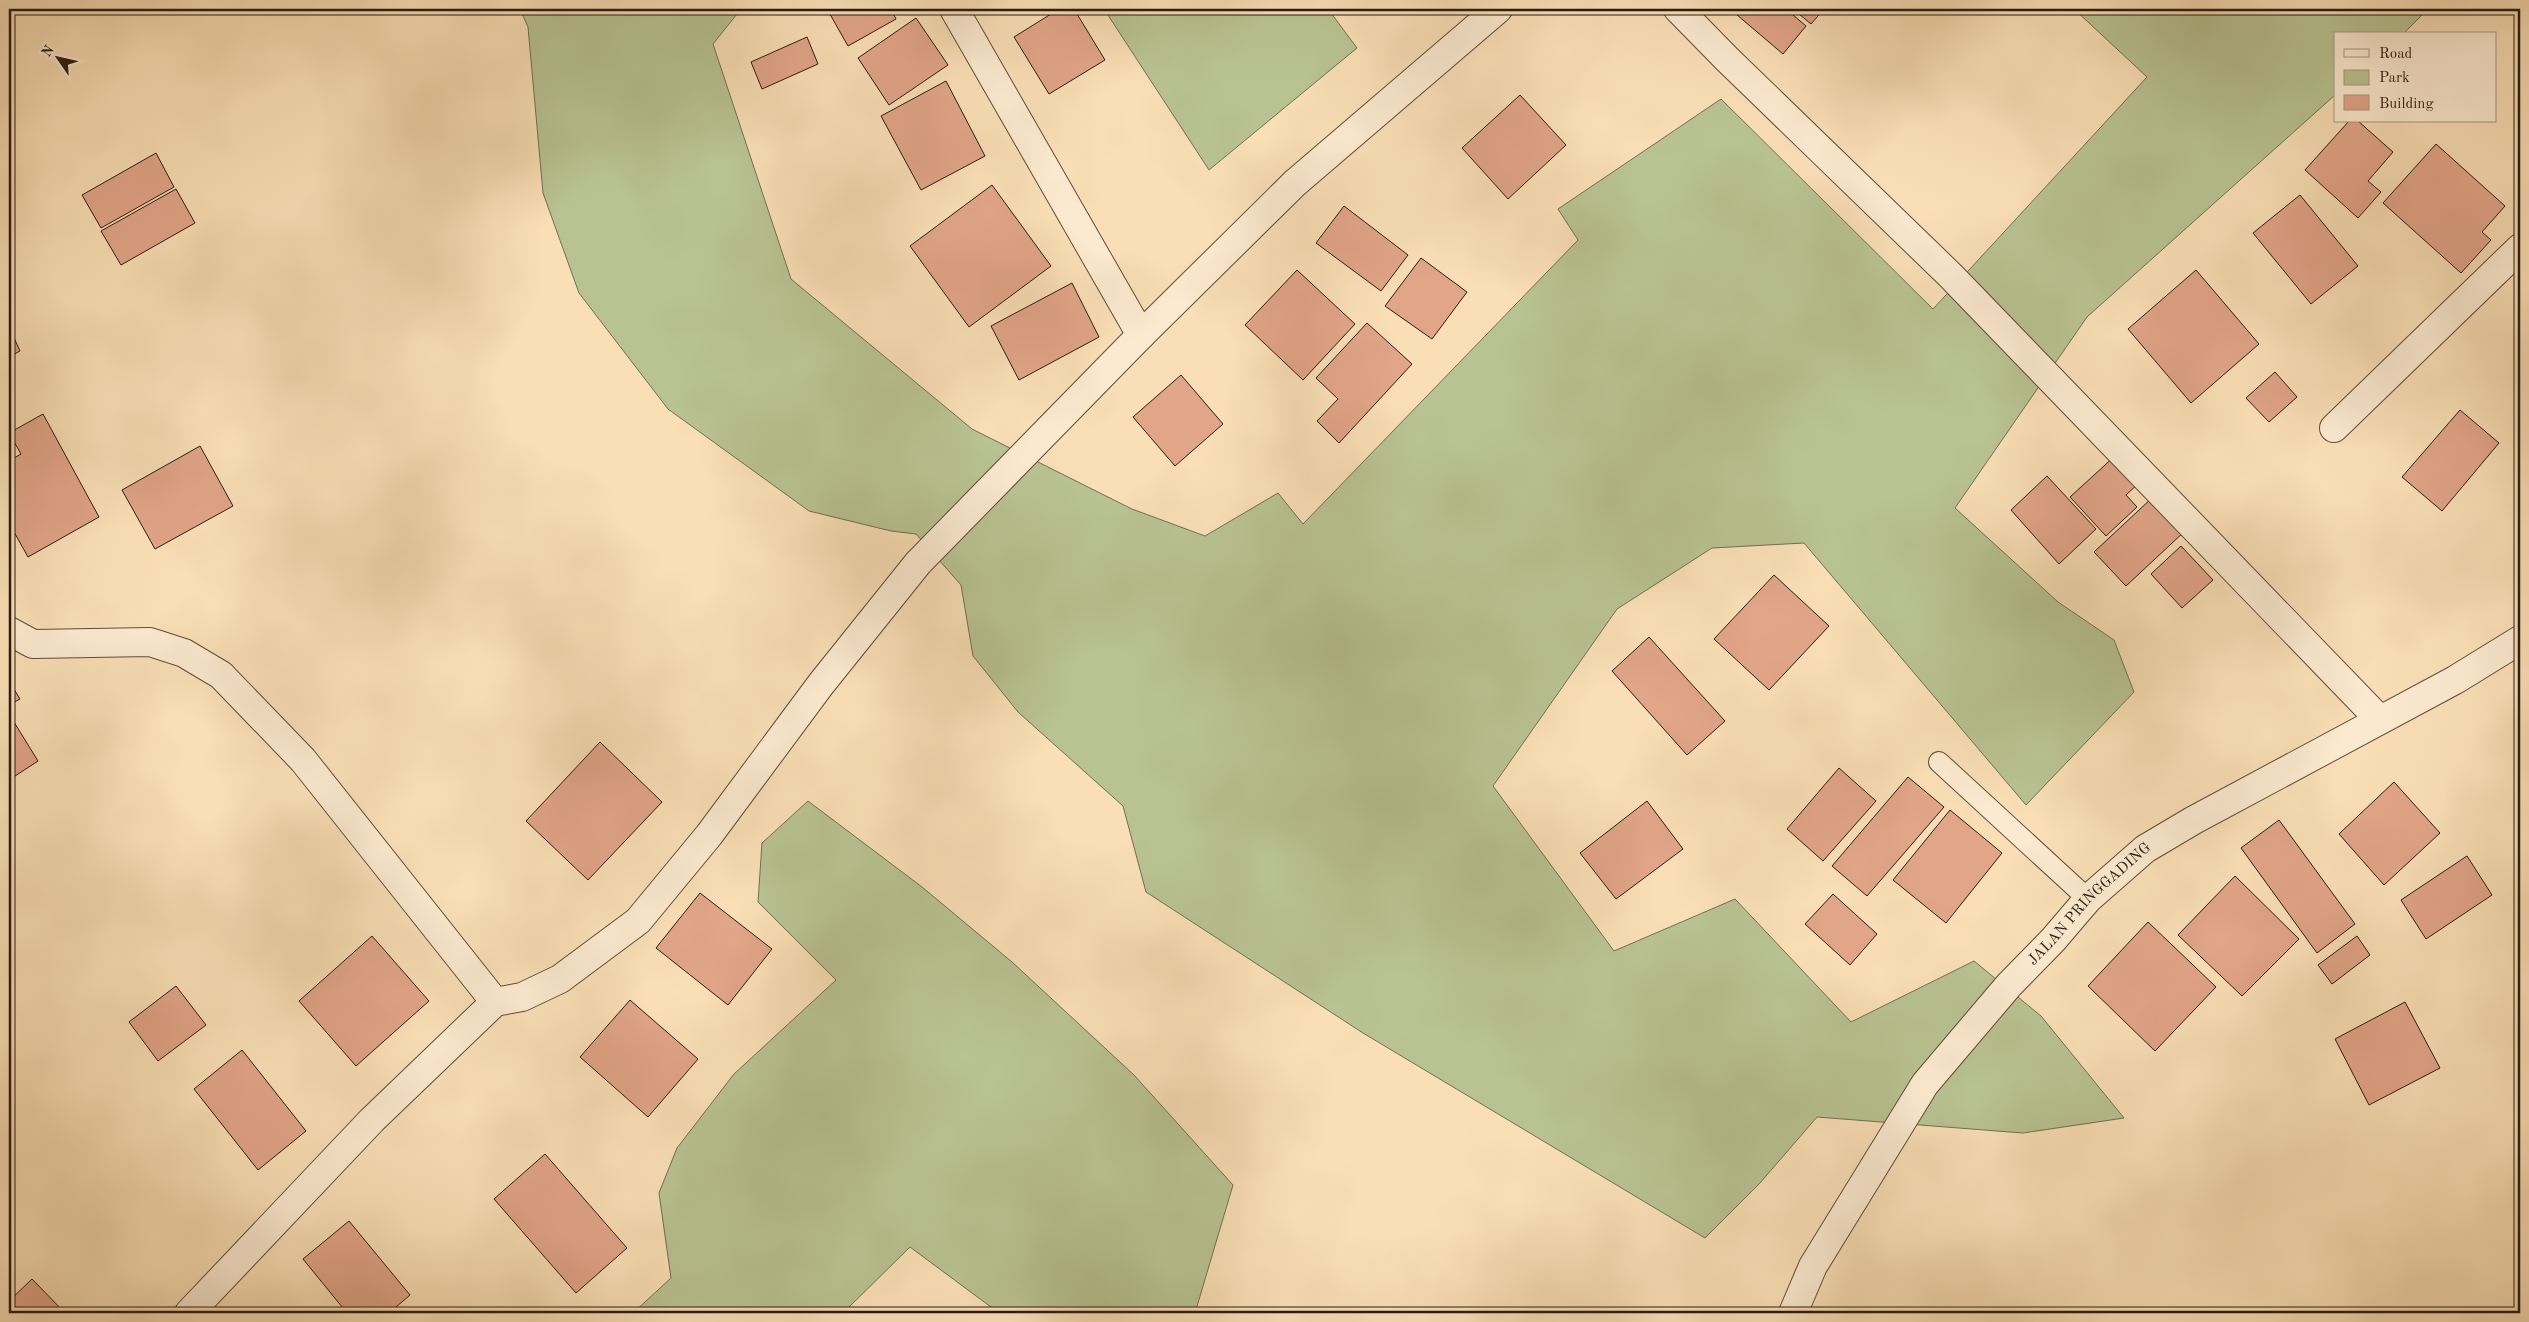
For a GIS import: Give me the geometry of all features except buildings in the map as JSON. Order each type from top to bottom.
[{"type":"street","points":[[954,9],[1141,335]]},
{"type":"street","points":[[189,1313],[372,1120],[495,1002],[522,998],[560,980],[638,921],[709,835],[821,684],[918,563],[1141,335],[1295,183],[1498,9]]},
{"type":"street","points":[[1678,9],[1734,66],[1951,276],[2380,720]]},
{"type":"street","points":[[2334,428],[2520,248]]},
{"type":"street","points":[[9,631],[33,644],[150,642],[184,653],[221,675],[303,760],[495,1002]]},
{"type":"street","name":"JALAN PRINGGADING","points":[[1793,1313],[1812,1266],[1925,1084],[2009,986],[2053,940],[2088,899],[2145,849],[2194,820],[2456,680],[2520,640]]},
{"type":"lane","points":[[1939,762],[2088,899]]},
{"type":"green space","points":[[520,9],[741,9],[713,44],[791,279],[972,429],[1132,509],[1205,536],[1278,493],[1303,524],[1578,240],[1558,209],[1721,99],[1933,309],[2147,77],[2074,9],[2428,9],[2405,32],[2334,32],[2334,96],[2087,317],[1955,508],[2058,602],[2114,640],[2134,692],[2026,805],[1804,543],[1712,548],[1617,609],[1493,786],[1614,951],[1735,899],[1851,1022],[1974,961],[2041,1016],[2124,1118],[2023,1133],[1817,1117],[1760,1183],[1705,1238],[1363,1033],[1146,892],[1123,806],[1018,712],[973,656],[961,585],[916,534],[891,531],[809,511],[668,409],[579,293],[543,193],[528,27]]},
{"type":"green space","points":[[1104,9],[1328,9],[1357,48],[1209,170]]},
{"type":"green space","points":[[808,801],[922,887],[1012,962],[1134,1075],[1233,1185],[1195,1313],[999,1313],[910,1247],[843,1313],[633,1313],[671,1278],[659,1193],[677,1148],[734,1074],[836,980],[758,902],[762,843]]}]
